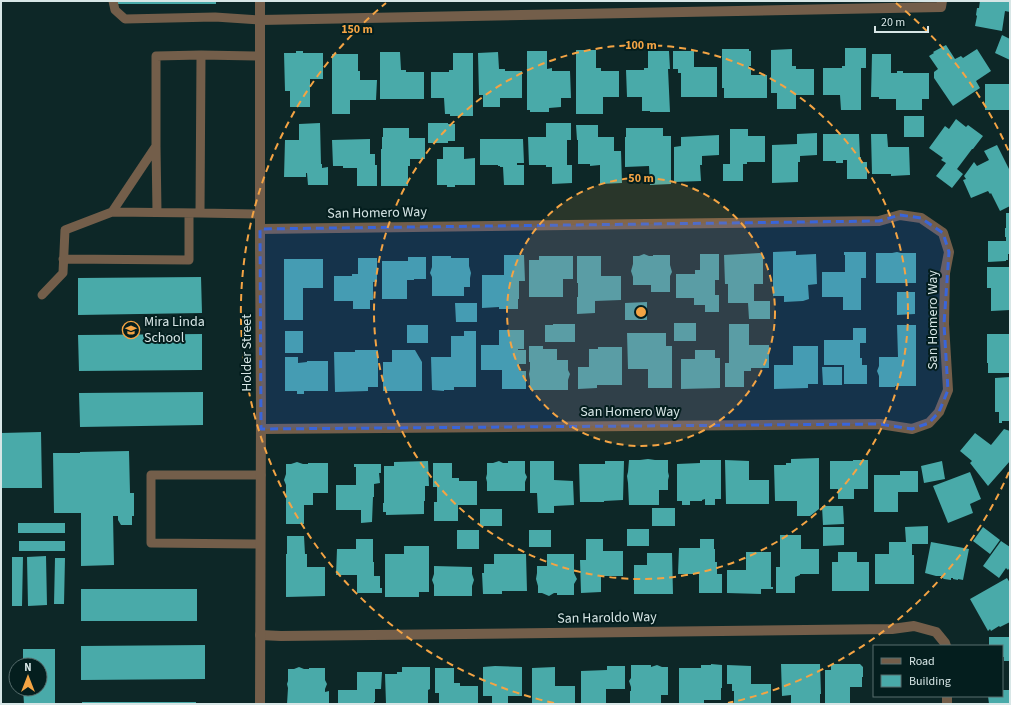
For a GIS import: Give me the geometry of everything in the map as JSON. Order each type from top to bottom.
[{"type":"street","name":"Holder Street","points":[[260,1],[260,704]]},
{"type":"street","points":[[260,20],[941,7],[942,1]]},
{"type":"street","name":"San Homero Way","points":[[260,229],[879,222],[900,215],[921,218],[943,233],[948,252],[945,273],[944,324],[948,390],[939,412],[929,423],[912,429],[880,424],[261,430]]},
{"type":"street","name":"San Haroldo Way","points":[[260,635],[892,629],[914,626],[936,632],[946,645]]},
{"type":"lane","points":[[113,1],[115,10],[126,19],[216,17],[260,20]]},
{"type":"lane","points":[[200,213],[201,55]]},
{"type":"lane","points":[[157,212],[156,56],[260,56]]},
{"type":"lane","points":[[112,212],[156,146]]},
{"type":"lane","points":[[42,295],[63,273],[65,230],[112,212],[260,214]]},
{"type":"lane","points":[[63,259],[188,260],[189,213]]},
{"type":"lane","points":[[260,544],[151,543],[151,474],[261,475]]},
{"type":"highlighted area","points":[[900,215],[921,218],[943,233],[949,252],[944,324],[948,390],[939,412],[929,423],[912,429],[880,424],[261,429],[260,229],[879,221]]},
{"type":"building","points":[[117,1],[216,1],[216,4],[117,4]]},
{"type":"building","points":[[980,1],[1010,1],[1010,12],[1005,11],[1002,31],[975,26],[977,8],[979,8]]},
{"type":"building","points":[[1002,35],[1010,39],[1010,60],[995,53]]},
{"type":"building","points":[[946,45],[955,59],[961,56],[963,58],[977,49],[991,71],[976,81],[980,88],[953,106],[934,78],[934,72],[938,69],[929,56]]},
{"type":"building","points":[[845,48],[866,48],[866,68],[861,68],[861,110],[841,110],[840,95],[823,95],[823,68],[842,68],[842,66],[845,66]]},
{"type":"building","points":[[722,49],[749,49],[749,51],[751,51],[751,66],[749,66],[749,68],[751,68],[751,75],[767,75],[767,98],[724,98],[724,88],[722,88]]},
{"type":"building","points":[[792,49],[792,66],[796,66],[796,69],[814,69],[814,95],[796,95],[796,109],[777,109],[777,93],[771,93],[771,50]]},
{"type":"building","points":[[576,50],[596,50],[596,68],[601,68],[601,71],[619,71],[619,97],[603,97],[603,114],[576,114]]},
{"type":"building","points":[[296,51],[303,51],[303,53],[323,53],[323,79],[310,79],[310,107],[290,107],[290,91],[285,91],[284,53],[296,53]]},
{"type":"building","points":[[527,51],[547,51],[547,69],[552,68],[552,71],[570,71],[571,98],[561,98],[561,107],[549,108],[549,112],[530,112],[530,110],[527,110]]},
{"type":"building","points":[[648,51],[669,51],[670,69],[668,69],[670,112],[642,111],[642,97],[627,97],[626,70],[644,70],[644,68],[648,68]]},
{"type":"building","points":[[673,51],[694,51],[694,67],[717,67],[717,97],[681,97],[681,73],[678,73],[678,69],[673,69]]},
{"type":"building","points":[[380,52],[400,52],[401,70],[406,70],[406,72],[424,72],[424,99],[380,99]]},
{"type":"building","points":[[498,52],[499,69],[505,69],[505,71],[522,71],[522,98],[500,98],[500,107],[483,107],[483,95],[479,95],[478,53]]},
{"type":"building","points":[[453,53],[473,53],[473,116],[450,116],[450,114],[445,114],[444,98],[431,98],[431,72],[449,72],[449,70],[453,70]]},
{"type":"building","points":[[332,54],[358,54],[358,71],[360,71],[360,80],[377,80],[376,100],[350,100],[350,114],[332,114]]},
{"type":"building","points":[[872,54],[891,54],[891,73],[903,71],[903,73],[929,73],[929,99],[922,99],[922,110],[896,110],[896,99],[879,99],[879,97],[871,97]]},
{"type":"building","points":[[985,84],[1010,84],[1010,110],[985,110]]},
{"type":"building","points":[[904,116],[924,116],[924,137],[904,137]]},
{"type":"building","points":[[956,119],[966,127],[968,125],[983,136],[957,169],[963,174],[952,188],[936,176],[946,163],[941,160],[943,158],[929,148],[945,126],[949,129]]},
{"type":"building","points":[[320,123],[321,164],[322,168],[328,167],[328,185],[308,185],[307,173],[306,177],[284,177],[285,140],[299,140],[299,124]]},
{"type":"building","points":[[428,123],[455,124],[455,141],[448,141],[448,143],[428,143]]},
{"type":"building","points":[[546,123],[571,123],[571,140],[567,140],[567,165],[572,165],[572,183],[552,184],[552,167],[546,167],[546,165],[529,165],[528,137],[546,137]]},
{"type":"building","points":[[576,125],[598,125],[598,137],[614,137],[614,151],[621,151],[622,183],[600,184],[600,165],[590,166],[590,164],[578,164],[578,140]]},
{"type":"building","points":[[383,128],[409,128],[409,138],[425,138],[425,159],[410,159],[410,166],[408,166],[408,186],[381,186],[381,149]]},
{"type":"building","points":[[626,128],[663,128],[663,136],[671,136],[671,184],[650,185],[649,166],[625,167]]},
{"type":"building","points":[[730,129],[748,129],[748,136],[765,136],[765,162],[747,162],[747,164],[743,164],[743,181],[723,181],[723,164],[730,164]]},
{"type":"building","points":[[817,133],[817,155],[800,156],[800,162],[798,162],[798,182],[772,183],[772,145],[797,144],[797,134]]},
{"type":"building","points":[[823,134],[859,134],[860,157],[861,162],[867,162],[867,179],[847,179],[847,160],[843,160],[843,163],[836,163],[836,161],[823,161]]},
{"type":"building","points":[[871,134],[887,134],[888,147],[909,147],[910,175],[891,176],[891,174],[872,174]]},
{"type":"building","points":[[719,135],[719,155],[702,156],[702,165],[700,165],[701,181],[674,182],[674,147],[681,146],[681,137]]},
{"type":"building","points":[[370,139],[370,154],[375,154],[375,165],[377,165],[377,186],[357,186],[357,168],[333,166],[332,140]]},
{"type":"building","points":[[480,139],[523,139],[524,163],[517,163],[517,165],[524,165],[524,185],[504,185],[503,167],[498,165],[480,165]]},
{"type":"building","points":[[997,145],[1010,171],[1010,206],[1000,211],[991,193],[990,194],[988,191],[971,198],[963,180],[966,179],[964,176],[974,162],[977,166],[989,160],[984,151]]},
{"type":"building","points":[[443,147],[464,147],[464,159],[475,158],[475,185],[455,185],[455,187],[447,187],[447,185],[437,185],[437,159],[443,159]]},
{"type":"building","points":[[1006,213],[1010,213],[1010,254],[1008,254],[1008,260],[988,262],[988,241],[1006,241]]},
{"type":"building","points":[[796,251],[796,255],[816,254],[817,284],[808,285],[809,299],[803,301],[784,302],[784,296],[773,296],[773,252]]},
{"type":"building","points":[[844,252],[866,252],[866,278],[861,278],[861,310],[843,310],[843,297],[822,297],[822,272],[845,272]]},
{"type":"building","points":[[876,253],[916,253],[916,283],[876,283]]},
{"type":"building","points":[[644,254],[649,256],[670,255],[672,272],[670,276],[670,292],[651,292],[651,285],[633,285],[631,271],[633,256]]},
{"type":"building","points":[[700,254],[719,254],[719,280],[715,280],[715,295],[719,295],[719,312],[705,312],[705,305],[694,305],[694,298],[676,298],[676,274],[695,274],[695,270],[700,270]]},
{"type":"building","points":[[763,254],[763,284],[754,284],[754,301],[770,301],[770,319],[749,319],[748,303],[728,303],[728,284],[725,284],[724,255]]},
{"type":"building","points":[[504,255],[524,255],[525,281],[519,281],[518,309],[499,309],[499,307],[482,308],[482,275],[504,275]]},
{"type":"building","points":[[432,256],[469,258],[471,273],[470,287],[464,287],[464,296],[432,296],[432,277],[430,273],[432,267]]},
{"type":"building","points":[[539,256],[573,256],[573,279],[563,279],[563,297],[529,297],[529,260],[539,260]]},
{"type":"building","points":[[577,256],[601,256],[601,276],[621,276],[621,300],[595,301],[595,313],[577,314]]},
{"type":"building","points":[[408,257],[426,257],[426,279],[407,280],[407,299],[382,299],[382,261],[408,261]]},
{"type":"building","points":[[358,258],[377,258],[377,282],[373,282],[373,300],[370,300],[370,309],[353,309],[353,301],[334,301],[334,276],[352,276],[352,274],[358,274]]},
{"type":"building","points":[[284,259],[323,259],[323,288],[303,288],[303,320],[284,320]]},
{"type":"building","points":[[987,267],[1010,267],[1010,310],[991,311],[991,288],[987,288]]},
{"type":"building","points":[[201,277],[202,313],[78,315],[78,278]]},
{"type":"building","points":[[897,292],[915,292],[915,314],[897,315]]},
{"type":"building","points":[[647,302],[647,320],[625,320],[625,303]]},
{"type":"building","points":[[455,303],[477,303],[477,322],[456,322]]},
{"type":"building","points":[[674,323],[696,323],[696,341],[674,341]]},
{"type":"building","points":[[575,324],[575,342],[545,342],[545,325]]},
{"type":"building","points":[[729,324],[749,324],[749,345],[769,345],[769,368],[751,368],[751,371],[744,371],[744,387],[725,387],[725,363],[729,363]]},
{"type":"building","points":[[407,325],[428,325],[428,343],[407,343]]},
{"type":"building","points":[[897,325],[916,325],[916,386],[879,387],[879,376],[877,371],[879,366],[879,357],[898,357]]},
{"type":"building","points":[[853,328],[866,328],[866,343],[860,343],[860,358],[862,358],[862,365],[867,365],[867,384],[844,384],[844,365],[824,365],[824,340],[853,340]]},
{"type":"building","points":[[499,330],[524,330],[524,349],[518,350],[526,350],[526,364],[519,364],[519,371],[526,371],[526,389],[502,389],[502,370],[481,370],[481,345],[499,345]]},
{"type":"building","points":[[285,331],[303,331],[303,353],[285,353]]},
{"type":"building","points":[[464,331],[476,331],[476,387],[454,387],[454,390],[444,391],[432,390],[431,357],[451,357],[451,336],[464,336]]},
{"type":"building","points":[[627,333],[666,333],[666,346],[672,346],[672,388],[648,388],[648,369],[628,369]]},
{"type":"building","points":[[202,334],[202,370],[79,371],[78,335]]},
{"type":"building","points":[[987,334],[1010,334],[1010,373],[988,373]]},
{"type":"building","points":[[529,346],[543,346],[543,349],[557,349],[557,360],[568,360],[568,370],[570,374],[568,380],[568,390],[530,390]]},
{"type":"building","points":[[793,346],[818,346],[818,384],[808,384],[808,388],[774,389],[774,365],[793,365]]},
{"type":"building","points":[[598,347],[622,347],[622,385],[597,385],[597,388],[578,389],[578,367],[589,367],[589,349],[598,349]]},
{"type":"building","points":[[355,350],[378,350],[378,387],[368,387],[368,391],[335,392],[334,352],[355,352]]},
{"type":"building","points":[[392,350],[415,350],[422,362],[422,391],[383,391],[383,362],[392,362]]},
{"type":"building","points":[[695,350],[715,350],[715,358],[720,358],[720,388],[681,389],[681,359],[695,359]]},
{"type":"building","points":[[285,357],[298,357],[298,363],[307,361],[328,361],[328,391],[304,391],[304,394],[297,394],[297,391],[285,391]]},
{"type":"building","points":[[822,367],[842,367],[842,385],[823,385]]},
{"type":"building","points":[[1010,377],[1010,421],[1002,421],[1002,423],[999,423],[999,412],[995,412],[995,378]]},
{"type":"building","points":[[203,392],[203,425],[80,427],[79,393]]},
{"type":"building","points":[[1004,429],[1010,431],[1010,461],[988,486],[970,463],[972,461],[960,451],[975,433],[991,445]]},
{"type":"building","points":[[41,432],[42,488],[2,488],[1,433]]},
{"type":"building","points":[[129,451],[130,493],[134,493],[134,516],[132,516],[132,525],[121,525],[118,520],[118,516],[113,516],[114,565],[81,566],[81,513],[54,513],[53,453]]},
{"type":"building","points":[[819,458],[819,509],[810,516],[797,516],[797,501],[775,501],[774,465],[786,465],[786,463],[791,463],[791,459]]},
{"type":"building","points":[[629,460],[668,460],[668,490],[659,490],[659,505],[629,505],[627,476]]},
{"type":"building","points":[[700,460],[721,460],[721,499],[715,499],[715,505],[705,505],[705,499],[702,501],[690,501],[690,505],[682,505],[682,501],[677,501],[677,464],[700,463]]},
{"type":"building","points":[[725,460],[749,461],[749,480],[769,480],[769,504],[726,504]]},
{"type":"building","points":[[868,460],[868,489],[854,489],[854,499],[838,499],[838,489],[830,489],[830,461]]},
{"type":"building","points":[[428,461],[429,486],[425,486],[424,514],[386,515],[386,512],[383,512],[384,466],[394,466],[394,462]]},
{"type":"building","points":[[499,461],[508,463],[508,461],[525,461],[525,473],[527,477],[525,482],[525,491],[487,491],[487,463]]},
{"type":"building","points":[[530,461],[554,461],[554,480],[573,481],[574,505],[554,506],[554,513],[538,513],[537,493],[530,493]]},
{"type":"building","points":[[605,461],[624,461],[623,500],[580,502],[579,464],[605,464]]},
{"type":"building","points":[[942,461],[945,479],[924,483],[921,466]]},
{"type":"building","points":[[297,462],[303,464],[328,463],[328,493],[313,493],[313,505],[304,505],[304,524],[286,524],[286,485],[284,480],[286,474],[286,464]]},
{"type":"building","points":[[433,463],[452,463],[452,478],[459,478],[459,481],[477,481],[477,505],[458,505],[458,521],[434,521],[434,502],[437,502],[437,487],[433,487]]},
{"type":"building","points":[[354,464],[381,464],[381,473],[379,473],[380,483],[374,484],[372,522],[361,523],[361,510],[336,510],[336,485],[356,485],[356,467],[354,467]]},
{"type":"building","points":[[900,471],[918,471],[918,492],[898,492],[898,512],[874,512],[874,475],[900,475]]},
{"type":"building","points":[[970,472],[981,499],[970,504],[973,513],[948,523],[933,486]]},
{"type":"building","points":[[822,506],[843,506],[844,524],[823,525]]},
{"type":"building","points":[[652,508],[675,508],[675,526],[652,526]]},
{"type":"building","points":[[480,509],[502,509],[502,526],[480,526]]},
{"type":"building","points":[[18,523],[65,523],[65,533],[18,533]]},
{"type":"building","points":[[928,526],[928,544],[912,544],[912,555],[914,555],[914,584],[875,584],[875,554],[889,554],[889,542],[906,542],[905,527]]},
{"type":"building","points":[[823,527],[844,527],[844,545],[823,546]]},
{"type":"building","points":[[983,527],[1000,540],[990,554],[973,541]]},
{"type":"building","points":[[627,529],[649,529],[649,546],[627,546]]},
{"type":"building","points":[[457,530],[479,530],[479,549],[457,549]]},
{"type":"building","points":[[529,530],[551,530],[551,547],[529,547]]},
{"type":"building","points":[[780,535],[801,535],[801,549],[819,549],[819,574],[800,574],[795,577],[795,593],[776,593],[776,567],[780,567]]},
{"type":"building","points":[[287,536],[304,536],[305,554],[307,554],[307,567],[325,567],[325,596],[286,597]]},
{"type":"building","points":[[356,539],[373,539],[374,576],[380,576],[380,588],[382,588],[382,593],[357,593],[357,575],[336,575],[337,549],[356,549]]},
{"type":"building","points":[[586,539],[603,539],[603,551],[623,551],[623,576],[601,576],[601,592],[581,593],[580,560],[586,560]]},
{"type":"building","points":[[700,539],[714,539],[717,574],[722,574],[722,593],[699,593],[699,574],[678,574],[679,548],[700,548]]},
{"type":"building","points":[[19,541],[65,541],[65,551],[19,551]]},
{"type":"building","points":[[1001,541],[1010,547],[1010,567],[1008,570],[1006,568],[999,578],[983,566]]},
{"type":"building","points":[[931,542],[969,549],[963,580],[953,578],[951,578],[951,580],[944,579],[941,576],[925,573]]},
{"type":"building","points":[[404,546],[429,546],[429,592],[419,592],[419,597],[385,597],[385,554],[404,554]]},
{"type":"building","points":[[746,552],[771,552],[771,587],[773,587],[773,589],[761,589],[761,594],[727,593],[727,570],[746,570]]},
{"type":"building","points":[[838,552],[857,552],[857,562],[869,562],[869,591],[832,591],[832,562],[838,562]]},
{"type":"building","points":[[647,553],[672,553],[673,594],[634,594],[634,565],[647,565]]},
{"type":"building","points":[[494,554],[526,554],[527,591],[502,591],[502,594],[483,594],[482,573],[484,573],[484,564],[494,564]]},
{"type":"building","points":[[547,554],[574,554],[574,573],[577,579],[574,584],[574,595],[557,595],[557,593],[554,593],[549,596],[538,593],[536,579],[537,566],[547,566]]},
{"type":"building","points":[[46,556],[47,605],[28,606],[27,557]]},
{"type":"building","points":[[12,557],[23,557],[22,606],[12,606]]},
{"type":"building","points":[[55,558],[65,558],[64,604],[54,604]]},
{"type":"building","points":[[434,566],[472,567],[474,580],[472,586],[472,596],[434,596],[434,585],[432,580]]},
{"type":"building","points":[[1007,578],[1010,583],[1010,622],[988,631],[970,599]]},
{"type":"building","points":[[81,589],[197,589],[197,621],[81,621]]},
{"type":"building","points":[[989,637],[1010,637],[1010,661],[1004,661],[1003,645],[989,645]]},
{"type":"building","points":[[205,645],[205,679],[81,680],[81,646]]},
{"type":"building","points":[[23,649],[55,649],[55,704],[24,704],[24,697],[48,697],[48,657],[23,657]]},
{"type":"building","points":[[781,664],[820,664],[820,704],[791,704],[791,695],[782,696]]},
{"type":"building","points":[[831,664],[860,664],[863,667],[862,687],[850,687],[850,704],[825,704],[825,670],[831,670]]},
{"type":"building","points":[[631,665],[651,665],[651,667],[657,665],[668,667],[668,695],[661,695],[661,704],[630,704],[631,687],[629,681],[631,678]]},
{"type":"building","points":[[701,665],[722,665],[721,700],[704,700],[704,704],[679,704],[679,668],[701,668]]},
{"type":"building","points":[[727,665],[751,666],[751,684],[771,684],[771,704],[734,704],[734,691],[732,691],[732,684],[727,684]]},
{"type":"building","points":[[607,666],[625,666],[625,689],[606,689],[606,704],[581,704],[581,671],[607,670]]},
{"type":"building","points":[[299,667],[304,669],[325,668],[325,680],[327,684],[325,692],[329,691],[329,704],[287,704],[288,669]]},
{"type":"building","points":[[402,667],[430,667],[428,704],[386,704],[385,674],[397,674],[397,672],[402,672]]},
{"type":"building","points":[[483,667],[522,667],[522,696],[508,696],[508,704],[492,704],[492,696],[483,696]]},
{"type":"building","points":[[555,667],[555,686],[575,686],[575,704],[532,704],[532,668]]},
{"type":"building","points":[[435,668],[454,668],[454,683],[460,683],[460,686],[478,686],[478,704],[439,704],[439,693],[435,693]]},
{"type":"building","points":[[357,672],[382,672],[381,689],[375,689],[374,704],[338,704],[338,690],[357,690]]},
{"type":"building","points":[[1003,690],[1010,690],[1010,704],[989,704],[988,697],[1003,697]]},
{"type":"building","points":[[82,702],[196,702],[196,704],[82,704]]},
{"type":"place","name":"Mira Linda School","points":[[131,330]]}]
